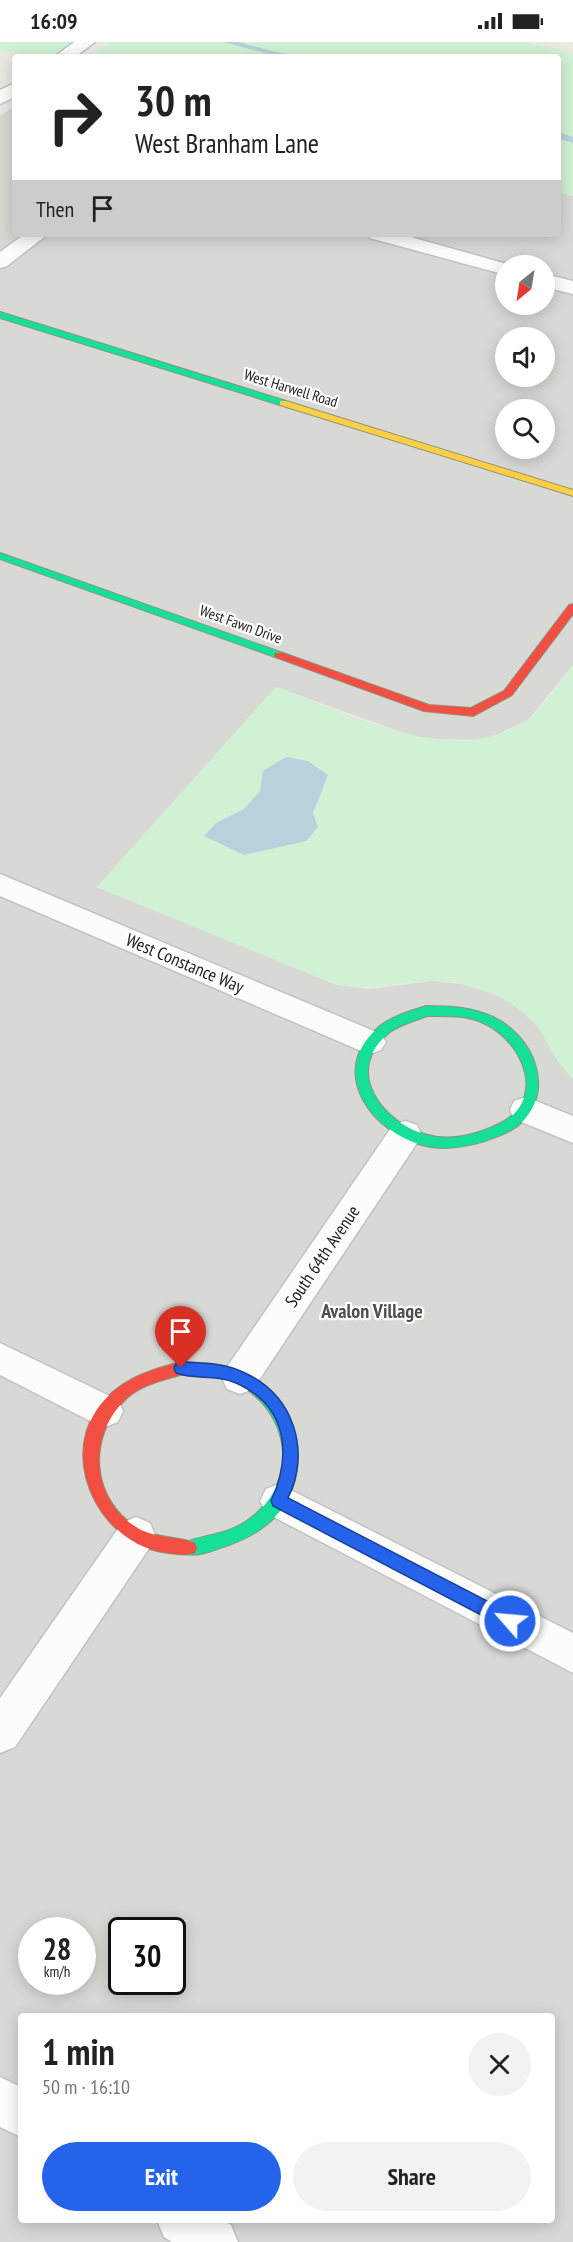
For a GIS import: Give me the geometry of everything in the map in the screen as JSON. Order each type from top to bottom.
[{"type":"street","points":[[68,54],[85,43]]},
{"type":"street","points":[[0,262],[34,237]]},
{"type":"street","points":[[388,237],[495,266]]},
{"type":"street","points":[[555,283],[573,288]]},
{"type":"street","name":"West Harwell Road","points":[[0,315],[573,493]]},
{"type":"street","name":"West Fawn Drive","points":[[0,556],[428,708],[473,712],[508,693],[573,608]]},
{"type":"street","name":"West Constance Way","points":[[0,884],[370,1042]]},
{"type":"street","points":[[426,1011],[451,1011],[475,1015],[496,1024],[514,1037],[528,1054],[534,1073],[533,1092],[526,1110],[510,1126],[487,1138],[460,1143],[432,1142],[405,1134],[383,1120],[368,1102],[360,1082],[360,1061],[370,1042],[385,1028],[404,1017],[426,1011]]},
{"type":"street","points":[[526,1110],[573,1130]]},
{"type":"street","name":"South 64th Avenue","points":[[240,1378],[405,1134]]},
{"type":"street","points":[[0,1358],[105,1411]]},
{"type":"street","points":[[181,1368],[211,1369],[240,1378],[258,1389],[273,1404],[285,1421],[291,1441],[292,1462],[288,1482],[279,1501],[258,1524],[230,1540],[198,1548],[166,1547],[136,1535],[111,1517],[95,1492],[88,1465],[92,1437],[105,1411],[125,1390],[161,1373],[181,1368]]},
{"type":"street","points":[[279,1501],[573,1654]]},
{"type":"street","points":[[0,1733],[136,1535]]},
{"type":"street","points":[[0,2100],[18,2112]]},
{"type":"street","points":[[186,2223],[214,2242]]},
{"type":"shaded area","points":[[12,108],[12,237],[561,237],[561,193],[573,196],[573,665],[528,720],[496,735],[478,740],[428,739],[404,733],[276,687],[97,887],[337,985],[370,989],[432,981],[461,984],[489,992],[510,1002],[540,1029],[558,1061],[573,1078],[573,2242],[0,2242],[0,116]]},
{"type":"green space","points":[[0,42],[75,42],[52,54],[18,54],[0,50]]},
{"type":"green space","points":[[112,42],[525,42],[573,53],[573,196],[561,193],[561,54],[94,54]]},
{"type":"green space","points":[[573,665],[573,1078],[560,1064],[534,1022],[517,1007],[494,994],[468,985],[442,981],[372,986],[337,985],[97,887],[276,687],[401,732],[434,739],[467,740],[498,735],[526,721],[546,702]]},
{"type":"water","points":[[286,757],[308,761],[328,775],[313,813],[318,827],[306,841],[244,855],[204,836],[216,823],[244,809],[260,791],[263,771]]},
{"type":"waterway","points":[[227,42],[278,54]]},
{"type":"waterway","points":[[561,136],[573,140]]},
{"type":"traffic: fast","points":[[0,315],[283,403]]},
{"type":"traffic: fast","points":[[0,556],[279,655]]},
{"type":"traffic: fast","points":[[426,1011],[458,1012],[489,1020],[512,1036],[521,1048],[532,1073],[532,1087],[529,1100],[522,1113],[509,1125],[476,1138],[440,1142],[425,1140],[407,1133],[377,1110],[367,1095],[361,1079],[362,1062],[369,1045],[388,1027],[426,1011]]},
{"type":"traffic: fast","points":[[181,1368],[225,1372],[255,1387],[269,1399],[280,1414],[287,1430],[291,1454],[289,1476],[281,1496],[269,1512],[253,1526],[234,1537],[189,1548]]},
{"type":"traffic: slow","points":[[283,403],[573,493]]},
{"type":"traffic: jam","points":[[279,655],[428,708],[473,712],[508,693],[573,607]]},
{"type":"traffic: jam","points":[[181,1368],[143,1380],[122,1393],[102,1416],[92,1442],[91,1468],[98,1493],[113,1516],[134,1534],[159,1545],[189,1548]]},
{"type":"district","name":"Avalon Village","points":[[372,1311]]},
{"type":"route","points":[[181,1368],[211,1369],[240,1378],[258,1389],[273,1404],[285,1421],[291,1441],[292,1462],[288,1482],[279,1501],[510,1621]]}]
